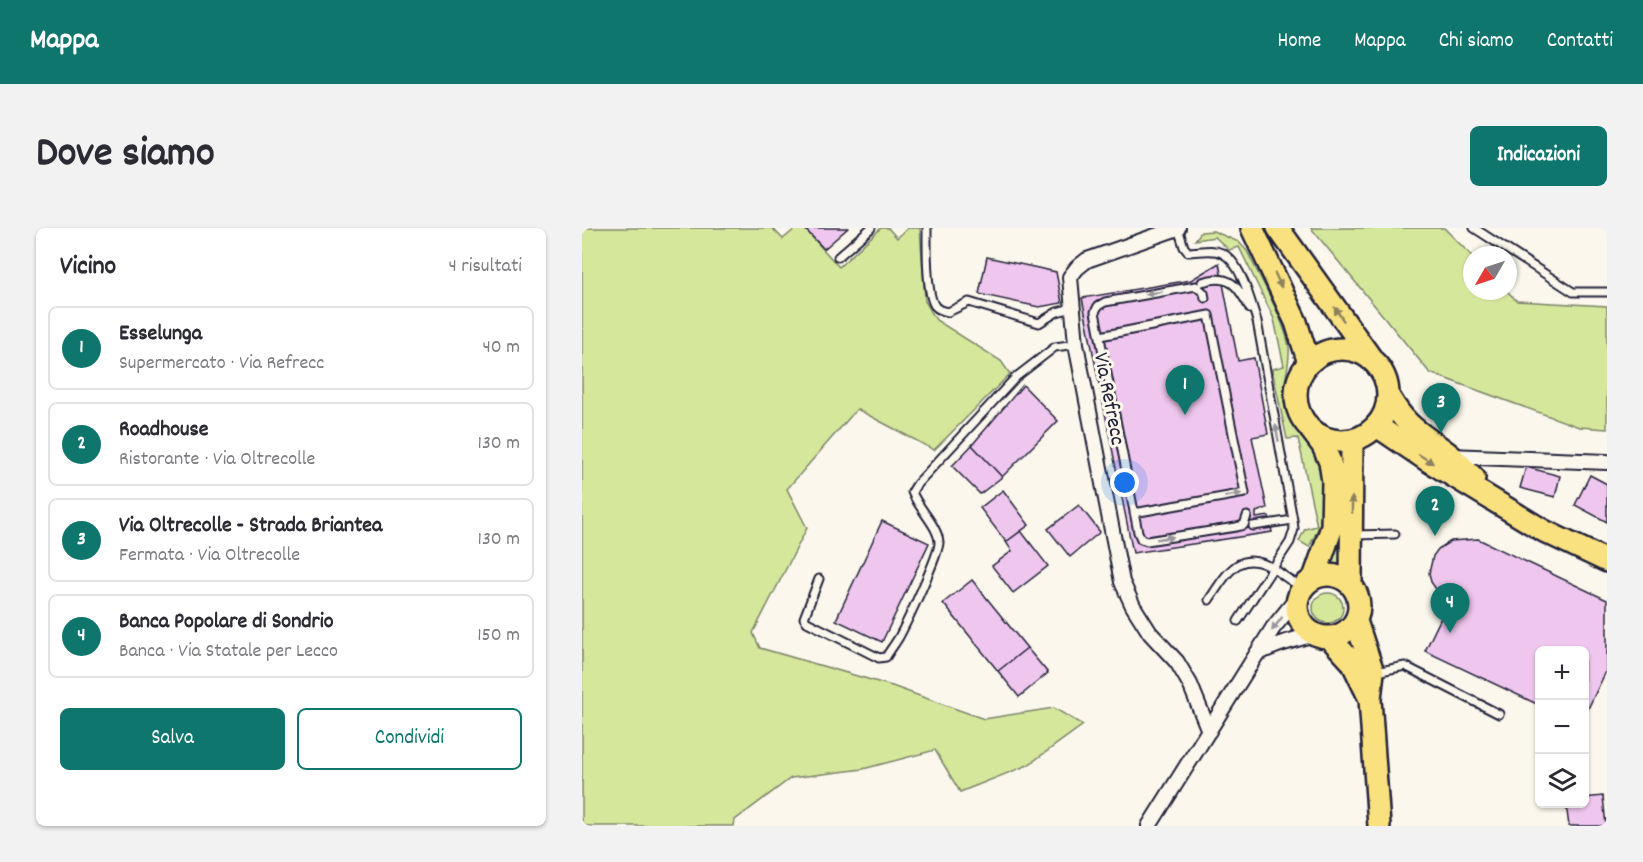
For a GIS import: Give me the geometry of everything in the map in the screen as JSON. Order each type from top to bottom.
[{"type":"main road","points":[[1252,228],[1296,322],[1309,363]]},
{"type":"main road","points":[[1278,228],[1385,377],[1389,397],[1397,412],[1413,430],[1450,456],[1500,504]]},
{"type":"main road","points":[[1370,699],[1352,662],[1322,636],[1305,627],[1299,617],[1297,607],[1332,527],[1333,482],[1330,462],[1323,446],[1301,416],[1297,402],[1299,381],[1309,363],[1321,354],[1345,349],[1360,353],[1373,361]]},
{"type":"main road","points":[[1309,427],[1322,437],[1337,441],[1363,437],[1383,418],[1389,397]]},
{"type":"main road","points":[[1377,426],[1427,460],[1544,531],[1607,561]]},
{"type":"main road","points":[[1351,585],[1352,440]]},
{"type":"main road","points":[[1306,586],[1333,575],[1351,585],[1357,594],[1360,610],[1356,621],[1344,634],[1322,636]]},
{"type":"main road","points":[[1356,621],[1373,672],[1370,699],[1379,826]]},
{"type":"street","name":"Via Refrecc","points":[[1178,228],[1087,260],[1070,277],[1076,345],[1122,582],[1144,624],[1177,662],[1190,684],[1209,731]]},
{"type":"street","points":[[1450,456],[1607,462]]},
{"type":"street","points":[[1149,826],[1273,628],[1306,586]]},
{"type":"street","points":[[1257,653],[1280,644],[1322,636]]},
{"type":"lane","points":[[838,258],[871,228]]},
{"type":"lane","points":[[927,228],[930,292],[935,306],[940,310],[948,312],[969,302],[1040,323],[1057,312],[1072,308]]},
{"type":"lane","points":[[1178,228],[1188,252],[1211,250],[1223,253],[1237,269],[1250,298],[1257,321],[1293,520],[1294,529],[1290,542],[1238,621]]},
{"type":"lane","points":[[1474,228],[1573,292],[1607,292]]},
{"type":"lane","points":[[1202,282],[1216,278],[1227,280],[1245,299],[1257,321]]},
{"type":"lane","points":[[1205,298],[1204,293],[1196,286],[1105,302],[1098,306],[1095,312],[1141,539],[1148,541],[1236,527],[1244,525],[1247,516]]},
{"type":"lane","points":[[1100,336],[1209,315],[1245,493],[1134,513]]},
{"type":"lane","points":[[819,579],[805,611],[804,618],[807,622],[879,658],[886,657],[899,637],[937,557],[939,542],[936,532],[915,501],[912,492],[961,435],[1016,377],[1055,347],[1076,345]]},
{"type":"lane","points":[[1253,526],[1293,520]]},
{"type":"lane","points":[[1352,535],[1395,534]]},
{"type":"lane","points":[[1209,600],[1230,569],[1238,564],[1257,561],[1274,568],[1291,581],[1306,586]]},
{"type":"lane","points":[[1373,672],[1405,666],[1499,714]]},
{"type":"green space","points":[[582,228],[772,228],[783,239],[796,228],[804,228],[839,267],[881,228],[888,228],[897,238],[908,228],[920,228],[925,301],[936,320],[1001,361],[1010,374],[934,450],[857,409],[787,489],[807,528],[753,633],[760,648],[892,686],[984,719],[1054,708],[1083,725],[1028,765],[960,792],[935,750],[863,769],[791,778],[735,820],[734,826],[582,826]]},
{"type":"green space","points":[[1311,228],[1444,228],[1463,247],[1463,300],[1516,300],[1607,306],[1607,429],[1579,427],[1430,373]]},
{"type":"green space","points":[[1213,231],[1239,242],[1247,251],[1287,336],[1289,355],[1284,386],[1286,410],[1292,422],[1315,451],[1324,481],[1322,517],[1309,547],[1299,541],[1305,529],[1317,526],[1298,438],[1287,439],[1272,369],[1284,366],[1274,319],[1239,247],[1229,250],[1215,237],[1195,240],[1201,232]]},
{"type":"green space","points":[[1341,514],[1345,565],[1332,564]]},
{"type":"green space","points":[[1328,593],[1339,597],[1343,608],[1339,619],[1328,623],[1317,619],[1313,608],[1317,597]]},
{"type":"building","points":[[804,228],[848,228],[824,249]]},
{"type":"building","points":[[987,257],[1056,272],[1062,303],[1039,307],[979,294]]},
{"type":"building","points":[[1219,263],[1238,361],[1254,358],[1268,434],[1252,437],[1267,508],[1256,512],[1256,518],[1269,516],[1272,532],[1133,553],[1082,298],[1191,280]]},
{"type":"building","points":[[1023,385],[1058,421],[1002,477],[972,445]]},
{"type":"building","points":[[972,445],[1002,477],[980,494],[952,466]]},
{"type":"building","points":[[1526,467],[1560,476],[1555,497],[1520,488]]},
{"type":"building","points":[[1590,475],[1607,484],[1607,522],[1575,505]]},
{"type":"building","points":[[1003,490],[1029,525],[1006,542],[980,508]]},
{"type":"building","points":[[1079,505],[1100,532],[1070,557],[1048,529]]},
{"type":"building","points":[[882,521],[929,543],[882,642],[836,620]]},
{"type":"building","points":[[1021,531],[1048,566],[1013,593],[992,566],[1012,551],[1006,542]]},
{"type":"building","points":[[1478,539],[1607,600],[1607,669],[1589,707],[1589,646],[1535,646],[1535,703],[1425,651],[1449,601],[1441,596],[1431,582],[1429,573],[1433,556],[1438,549],[1451,541]]},
{"type":"building","points":[[972,580],[1027,648],[998,671],[943,603]]},
{"type":"building","points":[[1027,648],[1048,673],[1019,697],[998,671]]},
{"type":"building","points":[[1603,796],[1606,826],[1569,826],[1567,808],[1589,808],[1589,797]]},
{"type":"place","name":"Esselunga","points":[[1185,415]]},
{"type":"place","name":"Via Oltrecolle - Strada Briantea","points":[[1441,433]]},
{"type":"place","name":"Roadhouse","points":[[1435,536]]},
{"type":"place","name":"Banca Popolare di Sondrio","points":[[1450,633]]}]
